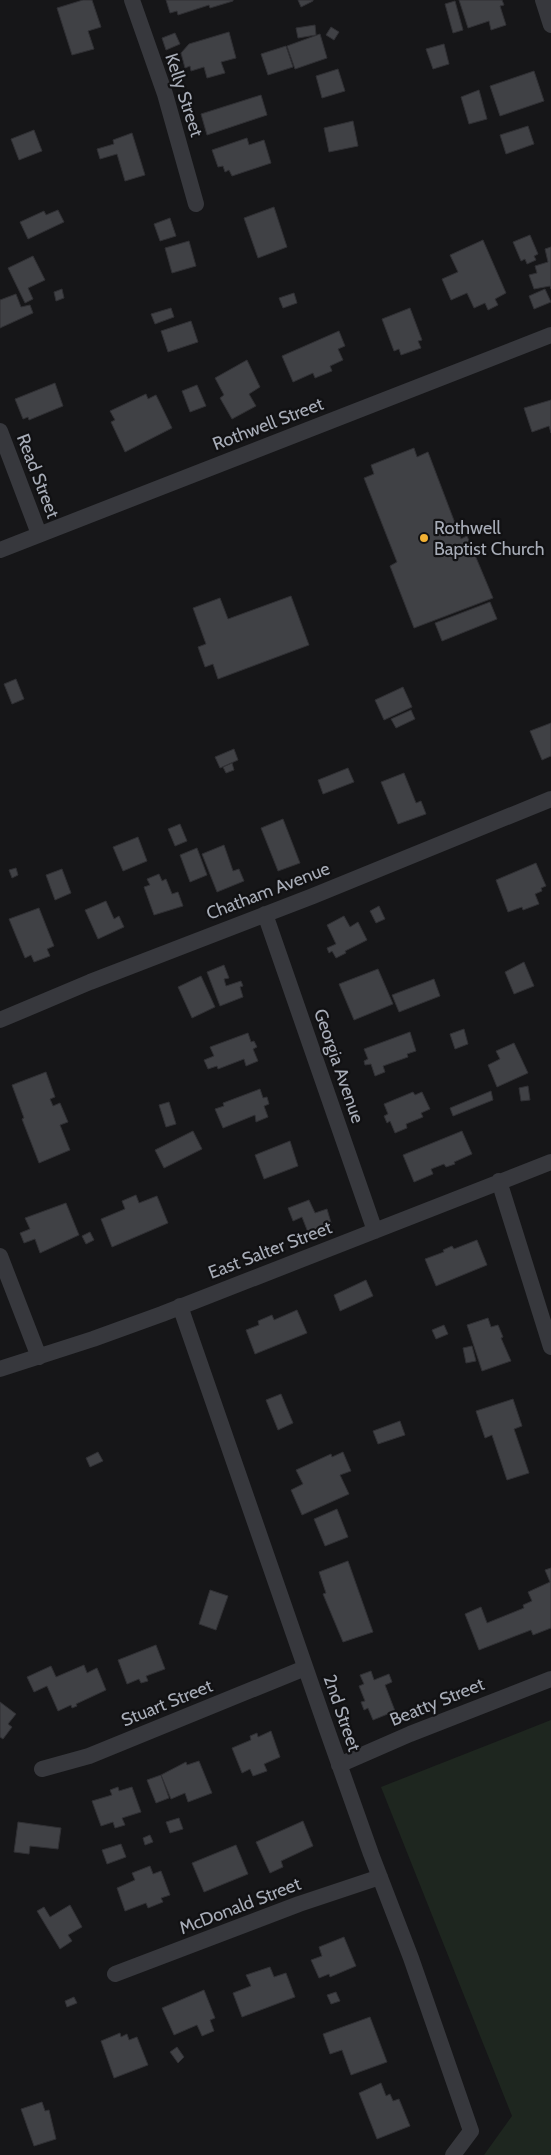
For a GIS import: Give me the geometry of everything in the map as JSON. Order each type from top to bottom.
[{"type":"street","name":"Kelly Street","points":[[132,0],[165,94],[196,204]]},
{"type":"street","points":[[544,0],[551,25]]},
{"type":"street","name":"Rothwell Street","points":[[0,550],[551,335]]},
{"type":"street","name":"Read Street","points":[[0,431],[39,534]]},
{"type":"street","name":"Chatham Avenue","points":[[0,1020],[90,982],[551,799]]},
{"type":"street","name":"Georgia Avenue","points":[[265,914],[375,1231]]},
{"type":"street","name":"East Salter Street","points":[[0,1369],[93,1339],[551,1162]]},
{"type":"street","points":[[499,1182],[551,1347]]},
{"type":"street","points":[[0,1256],[39,1357]]},
{"type":"street","name":"2nd Street","points":[[180,1306],[339,1765],[411,1958],[471,2131],[453,2155]]},
{"type":"street","name":"Stuart Street","points":[[42,1769],[89,1756],[306,1668]]},
{"type":"street","name":"Beatty Street","points":[[339,1765],[410,1734],[551,1679]]},
{"type":"street","name":"McDonald Street","points":[[115,1974],[300,1904],[380,1877]]},
{"type":"shaded area","points":[[551,1720],[551,2155],[484,2155],[512,2116],[381,1787]]},
{"type":"building","points":[[83,0],[92,0],[101,27],[88,31],[94,49],[72,55],[57,8]]},
{"type":"building","points":[[166,0],[233,1],[210,8],[209,5],[178,15],[177,11],[170,13]]},
{"type":"building","points":[[298,0],[313,0],[313,1],[301,7]]},
{"type":"building","points":[[459,0],[502,0],[504,5],[500,6],[506,25],[491,30],[489,21],[468,28]]},
{"type":"building","points":[[455,1],[463,30],[453,33],[445,4]]},
{"type":"building","points":[[315,25],[316,35],[298,38],[296,28]]},
{"type":"building","points":[[331,27],[339,32],[334,40],[326,35]]},
{"type":"building","points":[[229,32],[236,58],[221,62],[225,73],[207,78],[204,67],[191,71],[190,66],[185,68],[181,53],[189,44]]},
{"type":"building","points":[[175,33],[180,44],[166,50],[162,38]]},
{"type":"building","points":[[320,34],[327,58],[295,69],[287,46]]},
{"type":"building","points":[[444,44],[449,64],[433,69],[426,49]]},
{"type":"building","points":[[286,46],[293,67],[268,75],[261,54]]},
{"type":"building","points":[[338,69],[345,91],[322,98],[316,76]]},
{"type":"building","points":[[534,71],[544,101],[500,116],[490,86]]},
{"type":"building","points":[[479,90],[487,119],[469,124],[461,97]]},
{"type":"building","points":[[261,95],[267,115],[207,135],[201,114]]},
{"type":"building","points":[[353,121],[358,146],[329,152],[324,128]]},
{"type":"building","points":[[528,126],[534,144],[506,154],[500,135]]},
{"type":"building","points":[[34,130],[42,151],[19,160],[11,139]]},
{"type":"building","points":[[132,133],[145,175],[125,181],[117,154],[100,159],[97,149],[114,144],[113,140]]},
{"type":"building","points":[[247,138],[249,145],[264,140],[271,163],[232,176],[229,170],[225,172],[223,166],[218,167],[212,150]]},
{"type":"building","points":[[274,207],[287,247],[258,258],[244,218]]},
{"type":"building","points":[[58,210],[64,222],[28,239],[20,222],[44,211],[46,215]]},
{"type":"building","points":[[170,218],[176,236],[160,241],[154,224]]},
{"type":"building","points":[[530,235],[538,254],[534,256],[536,260],[527,264],[525,259],[521,261],[513,242]]},
{"type":"building","points":[[483,240],[506,293],[495,299],[498,305],[488,310],[485,303],[474,308],[467,293],[451,300],[442,279],[458,272],[450,255]]},
{"type":"building","points":[[189,241],[196,266],[172,273],[165,248]]},
{"type":"building","points":[[551,247],[551,289],[550,286],[534,289],[529,275],[537,273],[535,266],[548,262],[545,249]]},
{"type":"building","points":[[33,256],[45,280],[28,288],[33,299],[25,303],[8,268]]},
{"type":"building","points":[[62,289],[64,298],[56,301],[54,292]]},
{"type":"building","points":[[545,289],[551,302],[534,309],[529,296]]},
{"type":"building","points":[[294,293],[297,303],[283,308],[279,298]]},
{"type":"building","points":[[16,294],[21,307],[30,305],[33,313],[0,328],[0,300]]},
{"type":"building","points":[[171,308],[174,317],[155,324],[151,314]]},
{"type":"building","points":[[410,308],[422,340],[418,341],[421,348],[401,355],[399,349],[394,351],[382,319]]},
{"type":"building","points":[[191,321],[198,342],[168,352],[161,331]]},
{"type":"building","points":[[339,331],[345,346],[338,349],[343,360],[330,366],[332,371],[315,378],[313,373],[293,382],[282,356]]},
{"type":"building","points":[[247,360],[260,387],[249,394],[256,406],[232,419],[220,398],[224,395],[215,378]]},
{"type":"building","points":[[55,383],[63,406],[29,420],[28,417],[23,419],[15,399]]},
{"type":"building","points":[[197,385],[206,406],[190,412],[182,391]]},
{"type":"building","points":[[146,394],[148,399],[156,395],[172,428],[125,452],[111,422],[115,420],[110,411]]},
{"type":"building","points":[[551,400],[551,433],[549,426],[532,432],[524,408]]},
{"type":"building","name":"Rothwell Baptist Church","points":[[414,448],[417,457],[428,452],[461,539],[467,536],[493,598],[414,628],[390,566],[397,562],[364,478],[374,474],[371,465]]},
{"type":"building","points":[[291,596],[309,645],[218,679],[213,664],[205,667],[198,647],[206,644],[193,608],[220,598],[228,619]]},
{"type":"building","points":[[490,602],[497,619],[442,641],[435,623]]},
{"type":"building","points":[[16,679],[24,699],[12,704],[4,684]]},
{"type":"building","points":[[403,687],[412,707],[384,720],[375,700]]},
{"type":"building","points":[[411,710],[415,719],[396,728],[391,719]]},
{"type":"building","points":[[551,723],[551,756],[542,760],[530,731]]},
{"type":"building","points":[[234,749],[238,760],[220,768],[215,757]]},
{"type":"building","points":[[232,763],[234,770],[226,773],[223,767]]},
{"type":"building","points":[[348,768],[354,782],[323,794],[318,780]]},
{"type":"building","points":[[404,773],[416,803],[421,801],[426,814],[398,824],[381,782]]},
{"type":"building","points":[[283,819],[300,863],[278,871],[261,828]]},
{"type":"building","points":[[180,824],[187,841],[175,846],[168,829]]},
{"type":"building","points":[[138,837],[147,861],[123,871],[113,847]]},
{"type":"building","points":[[224,845],[233,871],[239,869],[244,881],[217,892],[202,854]]},
{"type":"building","points":[[197,848],[207,875],[190,882],[180,855]]},
{"type":"building","points":[[536,863],[546,886],[541,888],[542,891],[535,894],[539,904],[523,910],[522,907],[508,912],[496,880]]},
{"type":"building","points":[[16,868],[18,875],[12,878],[9,870]]},
{"type":"building","points":[[62,869],[71,893],[55,900],[46,875]]},
{"type":"building","points":[[159,874],[162,881],[166,879],[172,894],[178,892],[183,906],[154,915],[144,887],[150,885],[147,879]]},
{"type":"building","points":[[106,901],[114,919],[119,916],[124,927],[98,939],[85,910]]},
{"type":"building","points":[[379,906],[385,919],[376,923],[370,911]]},
{"type":"building","points":[[39,908],[54,946],[47,949],[50,956],[34,962],[31,955],[25,958],[9,919]]},
{"type":"building","points":[[344,916],[350,927],[358,922],[367,940],[345,951],[346,953],[336,958],[332,951],[329,953],[327,948],[336,944],[327,925]]},
{"type":"building","points":[[524,962],[534,986],[514,994],[505,972]]},
{"type":"building","points":[[224,965],[229,978],[224,979],[226,986],[241,981],[243,986],[240,987],[243,997],[220,1006],[207,972]]},
{"type":"building","points":[[378,969],[393,1004],[354,1020],[339,984]]},
{"type":"building","points":[[201,976],[215,1007],[192,1018],[178,987]]},
{"type":"building","points":[[434,979],[440,996],[399,1012],[392,995]]},
{"type":"building","points":[[464,1029],[468,1044],[455,1049],[450,1034]]},
{"type":"building","points":[[410,1032],[416,1051],[407,1054],[408,1057],[383,1066],[385,1072],[375,1076],[371,1064],[365,1065],[364,1061],[368,1059],[364,1049]]},
{"type":"building","points":[[248,1033],[251,1042],[254,1041],[257,1047],[253,1049],[258,1061],[246,1066],[244,1059],[218,1069],[217,1066],[208,1069],[204,1060],[214,1056],[210,1047]]},
{"type":"building","points":[[514,1043],[528,1073],[497,1087],[488,1065],[500,1059],[496,1051]]},
{"type":"building","points":[[46,1072],[55,1097],[50,1099],[53,1106],[60,1103],[68,1122],[60,1125],[70,1150],[39,1163],[22,1119],[24,1118],[12,1085]]},
{"type":"building","points":[[528,1086],[530,1100],[521,1101],[519,1088]]},
{"type":"building","points":[[260,1089],[263,1098],[267,1097],[269,1104],[264,1106],[268,1117],[256,1122],[255,1115],[223,1128],[215,1109],[224,1106],[223,1103]]},
{"type":"building","points":[[491,1091],[493,1100],[453,1116],[450,1108]]},
{"type":"building","points":[[413,1092],[415,1095],[422,1092],[430,1109],[421,1113],[423,1117],[406,1124],[407,1128],[395,1133],[390,1121],[387,1123],[384,1116],[388,1114],[384,1104]]},
{"type":"building","points":[[169,1102],[176,1124],[166,1127],[159,1105]]},
{"type":"building","points":[[193,1131],[202,1149],[164,1168],[155,1150]]},
{"type":"building","points":[[462,1131],[472,1154],[454,1162],[455,1164],[446,1167],[444,1164],[431,1169],[433,1174],[414,1182],[403,1155]]},
{"type":"building","points":[[290,1141],[298,1166],[264,1179],[255,1155]]},
{"type":"building","points":[[136,1195],[139,1203],[157,1196],[168,1223],[112,1247],[101,1219],[125,1209],[122,1201]]},
{"type":"building","points":[[309,1200],[315,1213],[327,1209],[332,1226],[309,1235],[302,1217],[293,1221],[288,1208]]},
{"type":"building","points":[[66,1203],[79,1235],[40,1253],[35,1239],[24,1243],[20,1233],[30,1229],[25,1218]]},
{"type":"building","points":[[90,1232],[94,1240],[86,1244],[82,1236]]},
{"type":"building","points":[[477,1240],[487,1265],[436,1286],[425,1259],[444,1252],[443,1250],[452,1246],[454,1249]]},
{"type":"building","points":[[366,1280],[373,1296],[340,1311],[334,1295]]},
{"type":"building","points":[[297,1310],[307,1333],[255,1354],[246,1330],[259,1325],[258,1321],[272,1315],[274,1320]]},
{"type":"building","points":[[488,1318],[491,1327],[498,1325],[503,1337],[501,1338],[511,1361],[482,1371],[467,1325]]},
{"type":"building","points":[[444,1325],[448,1334],[436,1339],[432,1330]]},
{"type":"building","points":[[472,1346],[476,1361],[466,1363],[463,1348]]},
{"type":"building","points":[[281,1394],[293,1423],[278,1430],[266,1400]]},
{"type":"building","points":[[513,1399],[522,1426],[514,1429],[529,1473],[507,1480],[492,1435],[485,1438],[476,1411]]},
{"type":"building","points":[[400,1421],[405,1435],[378,1444],[373,1431]]},
{"type":"building","points":[[98,1452],[103,1461],[90,1467],[86,1458]]},
{"type":"building","points":[[343,1452],[351,1471],[340,1475],[349,1494],[302,1515],[291,1490],[303,1484],[296,1470],[331,1454],[332,1457]]},
{"type":"building","points":[[337,1509],[348,1537],[325,1546],[314,1519]]},
{"type":"building","points":[[348,1561],[373,1632],[343,1642],[323,1594],[326,1593],[319,1572]]},
{"type":"building","points":[[551,1568],[551,1628],[533,1635],[531,1630],[479,1650],[465,1614],[481,1607],[487,1623],[524,1608],[523,1605],[532,1601],[528,1592],[550,1582],[545,1570]]},
{"type":"building","points":[[210,1590],[228,1596],[216,1630],[199,1624]]},
{"type":"building","points":[[156,1645],[165,1669],[146,1676],[148,1681],[141,1683],[139,1679],[127,1684],[118,1660]]},
{"type":"building","points":[[84,1665],[87,1673],[97,1668],[106,1690],[76,1704],[77,1706],[72,1708],[71,1705],[58,1711],[47,1686],[34,1692],[27,1677],[51,1666],[56,1677]]},
{"type":"building","points":[[371,1671],[374,1680],[389,1674],[392,1682],[385,1685],[395,1711],[373,1720],[368,1708],[364,1710],[361,1702],[365,1701],[359,1686],[364,1684],[360,1675]]},
{"type":"building","points":[[0,1702],[16,1714],[8,1724],[12,1727],[3,1739],[0,1737]]},
{"type":"building","points":[[271,1731],[280,1757],[264,1764],[267,1771],[253,1776],[250,1769],[242,1773],[232,1748],[251,1740],[250,1736],[257,1733],[258,1737]]},
{"type":"building","points":[[199,1761],[212,1793],[188,1802],[185,1793],[171,1799],[161,1775],[186,1762],[187,1765]]},
{"type":"building","points":[[161,1775],[169,1798],[156,1803],[147,1780]]},
{"type":"building","points":[[118,1787],[119,1791],[132,1787],[141,1812],[122,1818],[125,1825],[115,1828],[113,1822],[101,1826],[92,1801],[112,1795],[110,1790]]},
{"type":"building","points":[[179,1818],[183,1829],[170,1833],[166,1822]]},
{"type":"building","points":[[303,1821],[313,1846],[281,1861],[283,1867],[270,1873],[256,1842]]},
{"type":"building","points":[[18,1822],[61,1828],[58,1849],[30,1846],[29,1854],[14,1852]]},
{"type":"building","points":[[150,1835],[153,1842],[145,1845],[143,1838]]},
{"type":"building","points":[[121,1844],[126,1857],[107,1864],[102,1850]]},
{"type":"building","points":[[236,1845],[248,1874],[204,1892],[192,1863]]},
{"type":"building","points":[[150,1866],[153,1874],[161,1871],[170,1895],[161,1898],[163,1902],[148,1908],[146,1903],[125,1911],[117,1888],[135,1880],[132,1873]]},
{"type":"building","points":[[70,1905],[82,1927],[68,1935],[72,1941],[60,1949],[37,1911],[44,1907],[50,1917]]},
{"type":"building","points":[[344,1937],[356,1966],[330,1977],[329,1974],[319,1978],[311,1960],[322,1956],[319,1947]]},
{"type":"building","points":[[270,1967],[274,1977],[286,1973],[295,1997],[242,2017],[233,1993],[251,1986],[246,1975]]},
{"type":"building","points":[[204,1990],[215,2018],[210,2020],[214,2031],[202,2036],[197,2025],[174,2035],[162,2008]]},
{"type":"building","points":[[336,1992],[340,2001],[331,2004],[327,1995]]},
{"type":"building","points":[[74,1997],[77,2003],[67,2007],[65,2001]]},
{"type":"building","points":[[370,2017],[387,2062],[351,2075],[342,2050],[330,2054],[323,2034]]},
{"type":"building","points":[[120,2033],[121,2037],[127,2034],[129,2040],[137,2037],[148,2065],[114,2078],[101,2041]]},
{"type":"building","points":[[177,2047],[184,2057],[178,2063],[170,2052]]},
{"type":"building","points":[[381,2083],[386,2096],[390,2094],[393,2101],[399,2099],[410,2126],[377,2139],[359,2093]]},
{"type":"building","points":[[42,2102],[45,2111],[49,2110],[56,2139],[34,2146],[21,2109]]},
{"type":"place","name":"Rothwell Baptist Church","points":[[424,538]]}]
